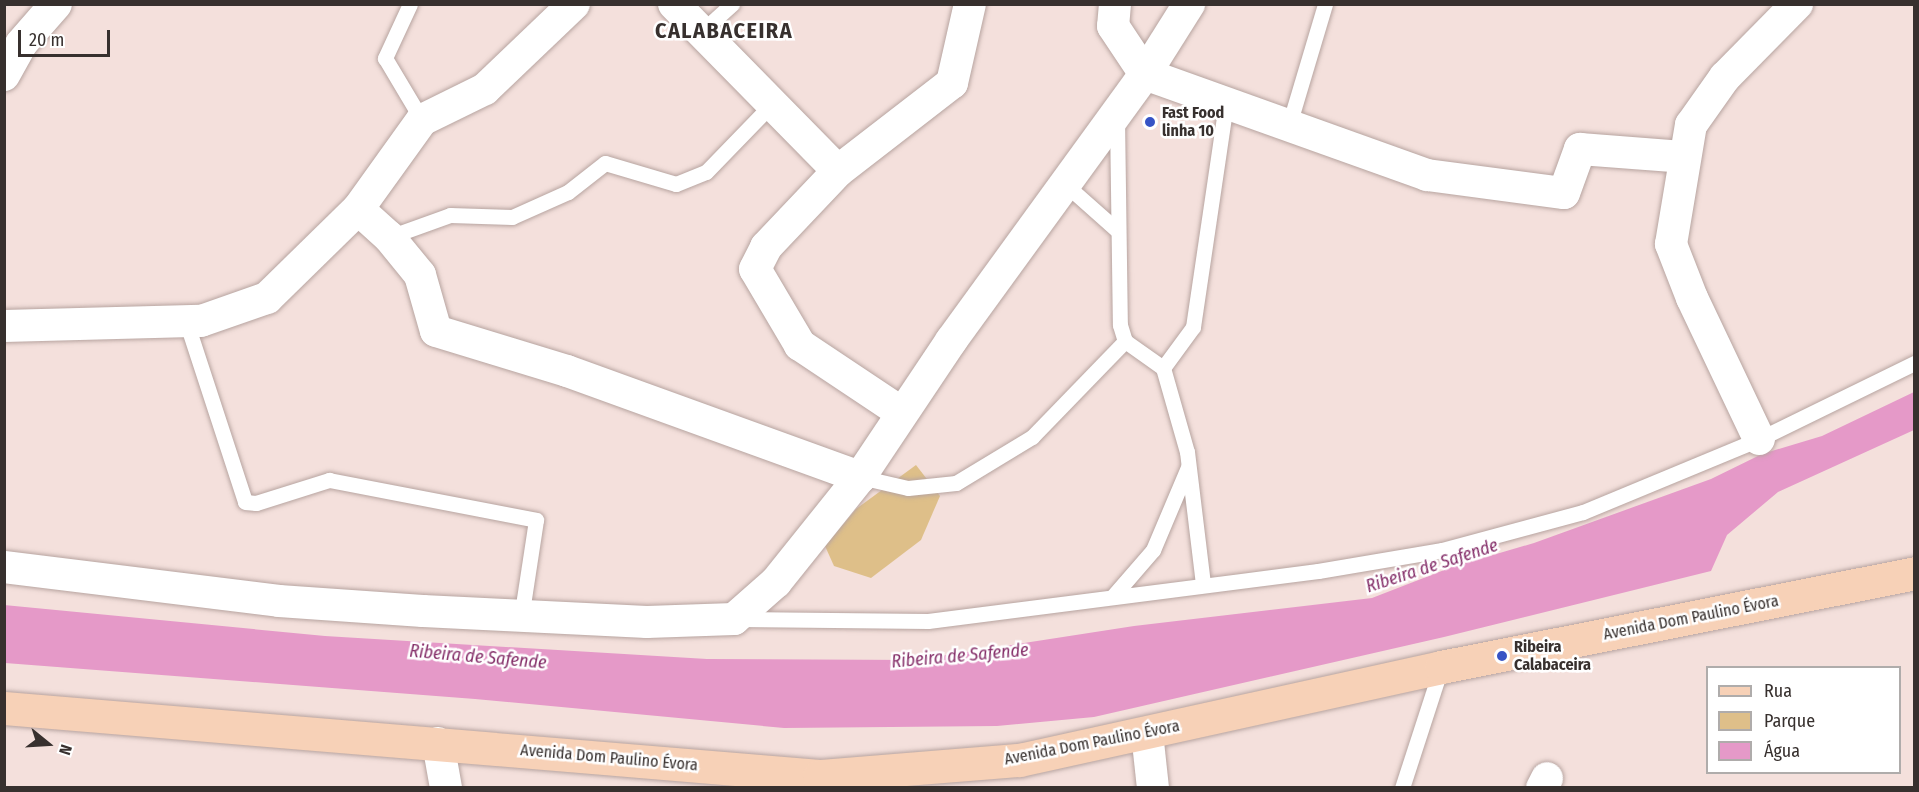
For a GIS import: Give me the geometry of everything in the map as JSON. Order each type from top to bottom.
[{"type":"main road","name":"Avenida Dom Paulino Évora","points":[[4,708],[438,743],[809,781],[1019,760],[1441,667],[1914,573]]},
{"type":"street","points":[[4,75],[21,44],[56,4]]},
{"type":"street","points":[[4,326],[186,321],[227,315],[267,298],[358,209],[422,120],[485,88],[574,4]]},
{"type":"street","points":[[674,4],[838,171]]},
{"type":"street","points":[[902,413],[800,345],[755,270],[766,247],[838,171],[952,83],[970,4]]},
{"type":"street","points":[[1115,4],[1113,26],[1145,74],[1427,175],[1564,193],[1580,149],[1683,157]]},
{"type":"street","points":[[4,567],[279,601],[521,618],[647,622],[734,619],[776,582],[860,477],[902,413],[1145,74],[1189,4]]},
{"type":"street","points":[[1759,439],[1692,298],[1671,244],[1683,182],[1683,157],[1691,125],[1718,87],[1797,4]]},
{"type":"street","points":[[358,209],[389,237],[420,275],[436,331],[567,370],[860,477]]},
{"type":"street","points":[[1147,733],[1153,788]]},
{"type":"street","points":[[438,743],[446,788]]},
{"type":"lane","points":[[410,4],[385,58],[422,120]]},
{"type":"lane","points":[[701,32],[732,4]]},
{"type":"lane","points":[[1289,125],[1325,4]]},
{"type":"lane","points":[[1163,368],[1193,327],[1226,103]]},
{"type":"lane","points":[[389,237],[450,215],[512,217],[568,192],[606,162],[676,184],[706,172],[772,104]]},
{"type":"lane","points":[[1117,113],[1120,326],[1125,341],[1163,368],[1189,464],[1203,584]]},
{"type":"lane","points":[[1065,184],[1118,231]]},
{"type":"lane","points":[[186,321],[245,502],[256,503],[329,480],[536,520],[521,618]]},
{"type":"lane","points":[[860,477],[908,488],[956,483],[1032,437],[1125,341]]},
{"type":"lane","points":[[734,619],[928,621],[1114,595],[1318,571],[1442,550],[1583,512],[1759,439],[1914,363]]},
{"type":"lane","points":[[1114,595],[1153,550],[1189,464]]},
{"type":"lane","points":[[1402,788],[1441,667]]},
{"type":"green space","points":[[916,465],[940,496],[921,540],[871,578],[834,566],[825,546],[856,509]]},
{"type":"water","name":"Ribeira de Safende","points":[[1914,392],[1914,430],[1778,492],[1727,535],[1711,571],[1444,637],[1094,717],[997,726],[784,728],[475,699],[5,663],[4,605],[325,636],[707,659],[915,660],[1134,626],[1372,598],[1452,567],[1534,543],[1711,479],[1762,454],[1822,436]]},
{"type":"place","name":"Fast Food linha 10","points":[[1150,122]]},
{"type":"place","name":"Ribeira Calabaceira","points":[[1502,656]]},
{"type":"district","name":"CALABACEIRA","points":[[724,31]]}]
